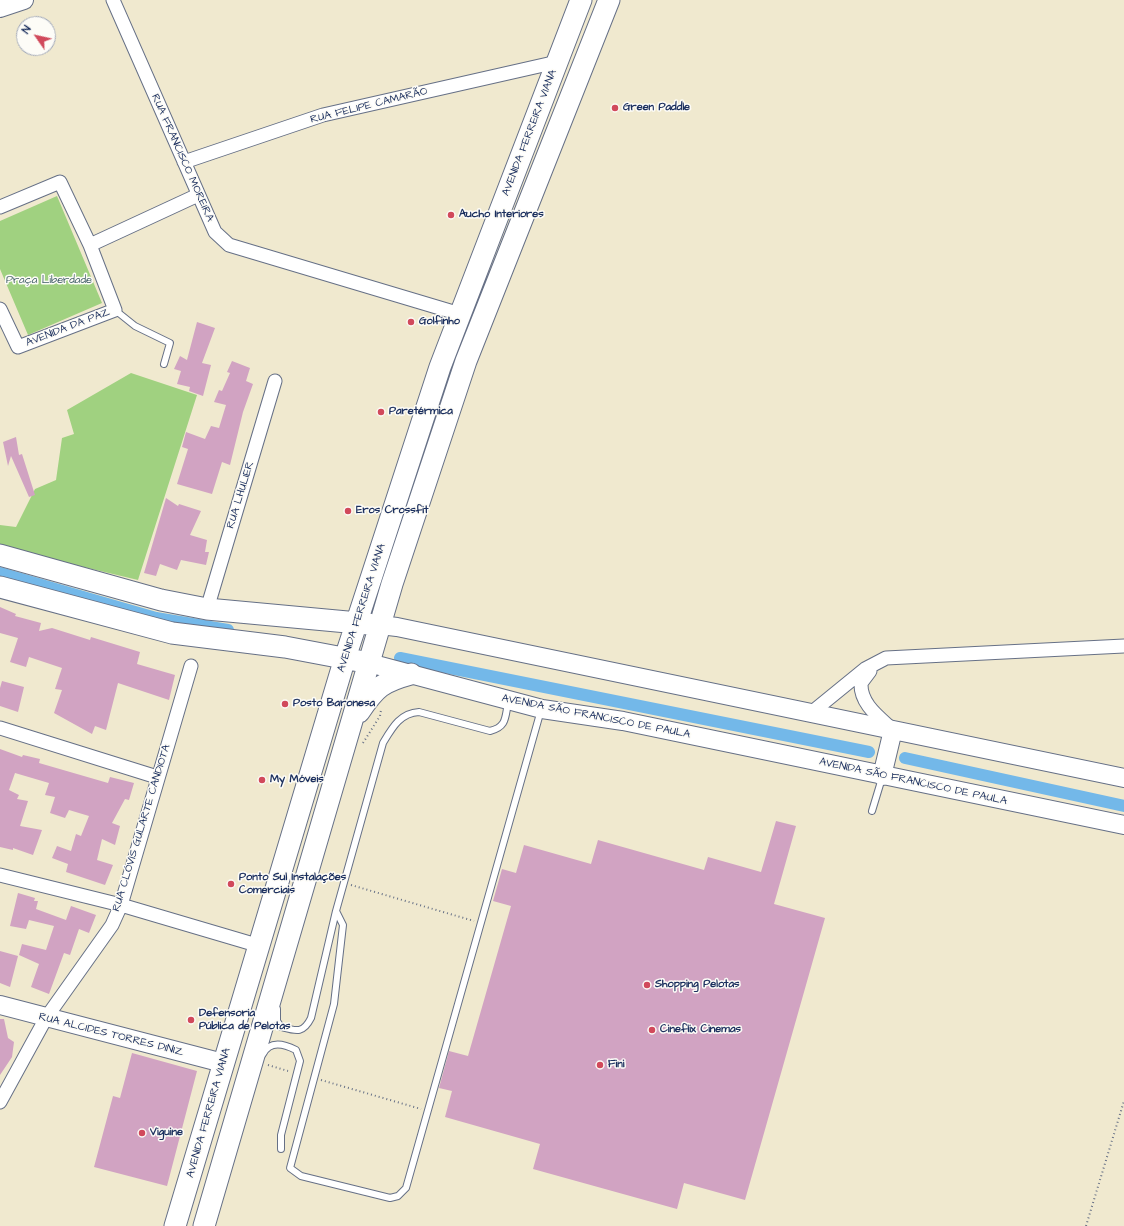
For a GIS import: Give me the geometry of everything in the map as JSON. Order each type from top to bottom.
[{"type":"main road","name":"AVENIDA FERREIRA VIANA","points":[[175,1226],[345,658],[440,367],[581,0]]},
{"type":"main road","name":"AVENIDA FERREIRA VIANA","points":[[204,1226],[224,1169],[380,625],[466,361],[609,0]]},
{"type":"main road","points":[[0,555],[161,600],[207,609],[380,625]]},
{"type":"main road","name":"AVENIDA SÃO FRANCISCO DE PAULA","points":[[0,587],[172,633],[282,647],[369,663]]},
{"type":"main road","points":[[282,647],[289,617]]},
{"type":"main road","points":[[352,723],[370,695],[380,686],[390,679],[411,674]]},
{"type":"street","points":[[0,8],[24,0]]},
{"type":"street","name":"RUA FRANCISCO MOREIRA","points":[[113,0],[215,232],[229,245],[460,314]]},
{"type":"street","name":"RUA FELIPE CAMARÃO","points":[[184,162],[323,115],[557,62]]},
{"type":"street","name":"AVENIDA DA PAZ","points":[[0,207],[60,182],[90,245],[115,310],[18,347],[0,309]]},
{"type":"street","points":[[90,245],[198,195]]},
{"type":"street","name":"RUA LHULIER","points":[[207,609],[275,381]]},
{"type":"street","points":[[380,625],[397,627],[811,713],[892,736],[1124,778]]},
{"type":"street","points":[[811,713],[872,664],[886,658],[1124,646]]},
{"type":"street","points":[[892,736],[864,700],[861,683],[876,667],[896,657]]},
{"type":"street","name":"AVENIDA SÃO FRANCISCO DE PAULA","points":[[369,663],[542,709],[623,721],[883,772],[1124,825]]},
{"type":"street","name":"RUA CLÓVIS GULARTE CANDIOTA","points":[[0,1102],[46,1018],[112,925],[120,905],[191,666]]},
{"type":"street","points":[[0,728],[157,777]]},
{"type":"street","points":[[883,772],[892,736]]},
{"type":"street","points":[[0,875],[120,905],[260,946]]},
{"type":"street","name":"RUA ALCIDES TORRES DINIZ","points":[[0,1005],[223,1063]]},
{"type":"lane","points":[[115,310],[135,326],[170,343],[164,364]]},
{"type":"lane","points":[[280,1000],[276,1014],[277,1021],[281,1027],[300,1030],[306,1027],[311,1018],[336,911],[379,755],[389,733],[399,719],[411,712],[420,712],[490,731],[499,729],[504,724],[508,701]]},
{"type":"lane","points":[[336,911],[343,925],[334,1004],[290,1168],[301,1176],[390,1198],[398,1196],[406,1188],[542,709]]},
{"type":"lane","points":[[872,812],[883,772]]},
{"type":"lane","points":[[262,1059],[268,1046],[273,1044],[286,1045],[296,1050],[300,1060],[298,1074],[281,1135],[281,1149]]},
{"type":"path","points":[[309,873],[481,923]]},
{"type":"path","points":[[266,1064],[298,1074]]},
{"type":"path","points":[[314,1078],[427,1110]]},
{"type":"path","points":[[1086,1226],[1124,1101]]},
{"type":"green space","name":"Praça Liberdade","points":[[57,196],[102,303],[28,335],[0,269],[0,221]]},
{"type":"green space","points":[[131,373],[197,395],[138,580],[0,547],[0,525],[16,527],[35,489],[56,480],[62,438],[74,434],[67,410]]},
{"type":"building","points":[[197,322],[215,328],[202,363],[211,365],[203,396],[189,391],[190,387],[177,384],[181,371],[174,369],[180,356],[187,360]]},
{"type":"building","points":[[232,361],[250,368],[246,381],[253,384],[243,412],[230,465],[222,462],[212,494],[177,484],[188,449],[182,447],[186,432],[205,439],[211,426],[219,428],[226,405],[214,402],[219,390],[222,391],[230,373],[227,372]]},
{"type":"building","points":[[16,437],[19,455],[22,454],[35,495],[29,497],[11,456],[8,466],[3,442]]},
{"type":"building","points":[[166,498],[178,506],[179,504],[201,511],[190,535],[207,540],[205,552],[209,552],[206,565],[181,560],[177,570],[160,564],[156,576],[144,573]]},
{"type":"building","points":[[0,607],[16,614],[15,616],[41,623],[39,631],[52,628],[90,640],[91,637],[140,652],[137,664],[175,675],[169,700],[118,683],[106,730],[95,726],[92,734],[54,713],[62,690],[55,689],[62,668],[29,657],[26,667],[10,662],[18,638],[0,633]]},
{"type":"building","points":[[2,681],[24,687],[18,712],[0,706],[0,688]]},
{"type":"building","points":[[0,749],[22,757],[23,755],[40,759],[39,763],[108,783],[110,777],[134,783],[129,800],[125,799],[112,823],[120,826],[115,845],[102,839],[97,860],[113,865],[105,885],[66,872],[68,864],[52,858],[57,846],[71,851],[76,834],[81,836],[89,816],[69,810],[65,818],[50,813],[55,797],[45,795],[49,783],[15,773],[9,790],[19,795],[17,799],[28,801],[20,826],[42,830],[33,855],[13,848],[13,850],[0,847]]},
{"type":"building","name":"Shopping Pelotas","points":[[776,821],[796,826],[774,904],[825,918],[745,1200],[684,1183],[677,1209],[533,1169],[540,1144],[445,1117],[452,1091],[439,1088],[449,1051],[468,1056],[511,906],[493,901],[502,869],[516,873],[524,845],[591,864],[598,840],[704,870],[708,857],[761,872]]},
{"type":"building","points":[[18,893],[35,898],[34,901],[38,901],[36,909],[66,920],[71,906],[96,915],[89,933],[79,929],[70,955],[64,953],[49,994],[31,987],[39,964],[19,955],[22,944],[46,950],[54,926],[29,920],[26,929],[10,926]]},
{"type":"building","points":[[0,951],[18,956],[10,987],[0,983]]},
{"type":"building","points":[[0,1019],[4,1019],[8,1038],[14,1042],[12,1057],[0,1075]]},
{"type":"building","name":"Viguine","points":[[132,1053],[197,1071],[167,1186],[94,1167],[113,1096],[120,1098]]},
{"type":"waterway","points":[[0,573],[156,618],[228,630]]},
{"type":"waterway","points":[[400,658],[869,752]]},
{"type":"waterway","points":[[905,758],[1124,806]]},
{"type":"place","name":"Green Paddle","points":[[615,108]]},
{"type":"place","name":"Aucho Interiores","points":[[451,215]]},
{"type":"place","name":"Golfinho","points":[[411,322]]},
{"type":"place","name":"Paretérmica","points":[[381,412]]},
{"type":"place","name":"Eros Crossfit","points":[[348,511]]},
{"type":"place","name":"Posto Baronesa","points":[[285,704]]},
{"type":"place","name":"My Móveis","points":[[262,780]]},
{"type":"place","name":"Ponto Sul Instalações Comerciais","points":[[231,884]]},
{"type":"place","name":"Shopping Pelotas","points":[[647,985]]},
{"type":"place","name":"Defensoria Pública de Pelotas","points":[[191,1020]]},
{"type":"place","name":"Cineflix Cinemas","points":[[652,1030]]},
{"type":"place","name":"Fini","points":[[600,1065]]},
{"type":"place","name":"Viguine","points":[[142,1133]]}]
